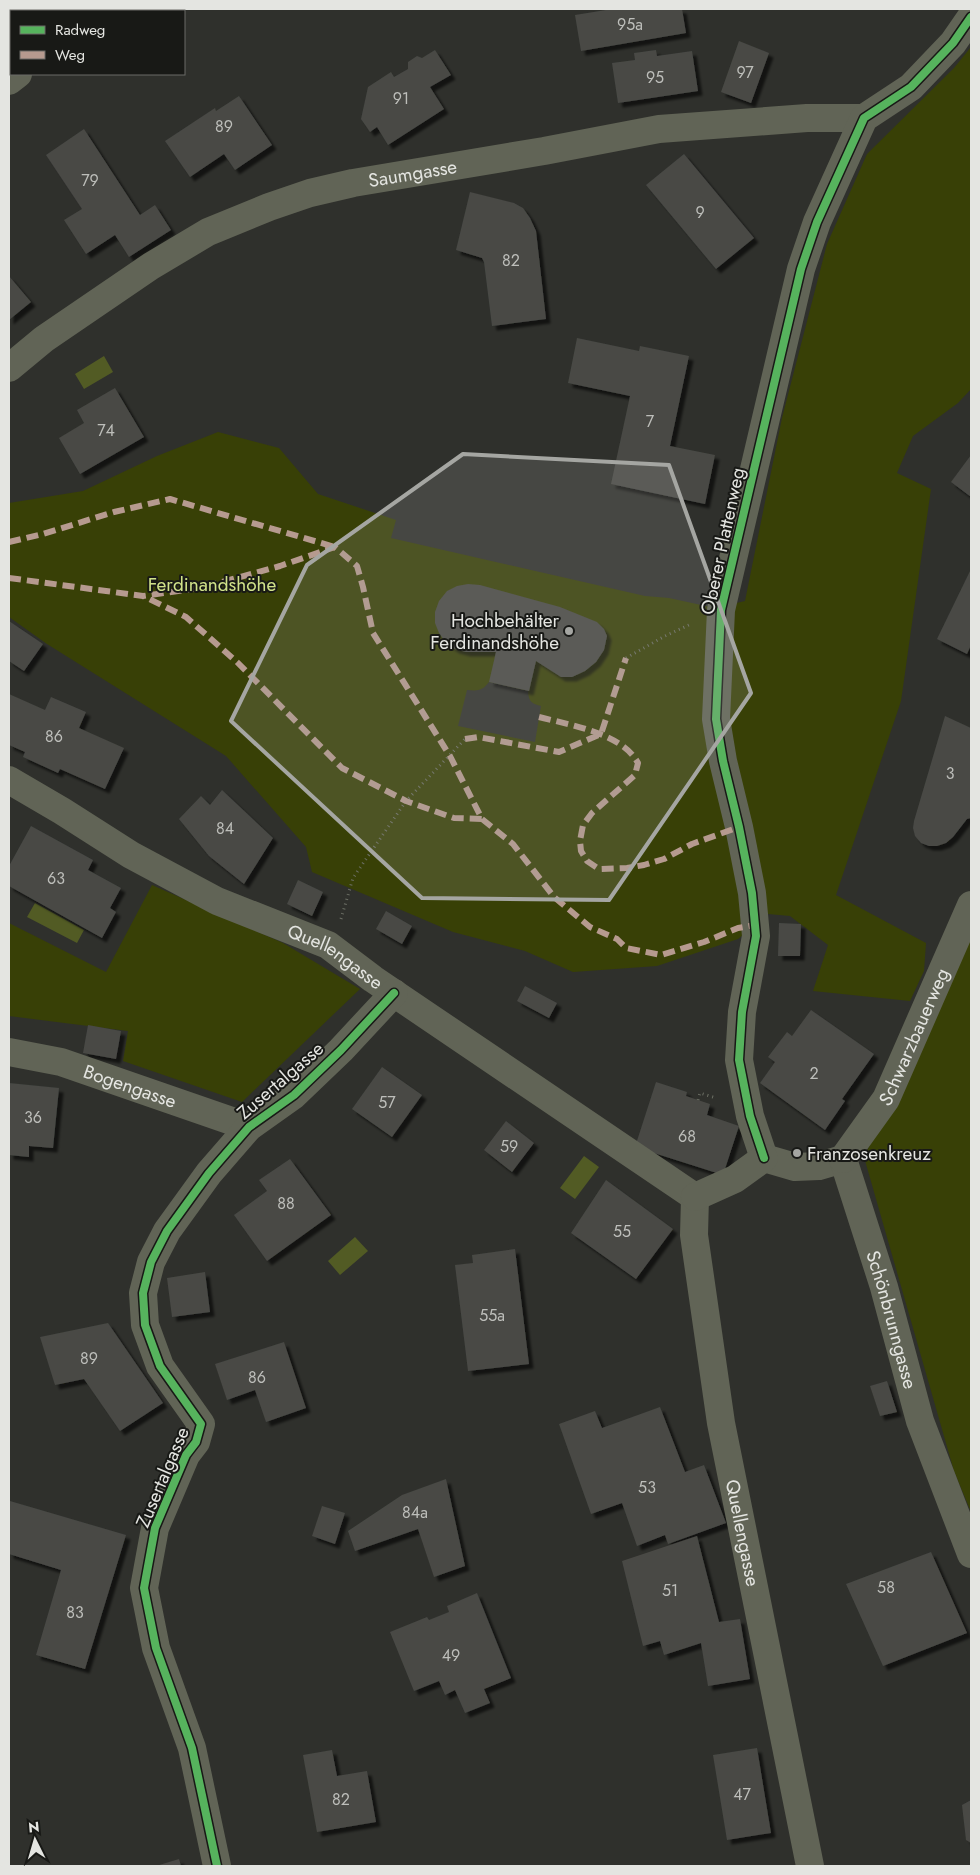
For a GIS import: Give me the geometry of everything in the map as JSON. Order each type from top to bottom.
[{"type":"street","points":[[864,118],[911,87],[953,43],[971,17]]},
{"type":"street","name":"Saumgasse","points":[[9,368],[44,339],[151,266],[208,232],[269,207],[310,193],[544,152],[659,129],[807,118],[864,118]]},
{"type":"street","name":"Oberer Plattenweg","points":[[764,1158],[750,1116],[739,1060],[742,1012],[756,936],[752,893],[739,827],[722,761],[716,719],[721,610],[801,269],[817,222],[864,118]]},
{"type":"street","name":"Quellengasse","points":[[9,780],[62,810],[131,855],[217,900],[328,945],[373,979],[695,1197],[694,1235],[721,1423],[810,1866]]},
{"type":"street","name":"Schwarzbauerweg","points":[[843,1159],[886,1099],[971,905]]},
{"type":"street","name":"Zusertalgasse","points":[[217,1866],[192,1748],[156,1648],[144,1588],[155,1528],[186,1455],[196,1442],[201,1424],[160,1366],[145,1325],[143,1293],[151,1262],[167,1231],[209,1173],[249,1127],[294,1094],[341,1050],[394,993]]},
{"type":"street","name":"Bogengasse","points":[[9,1052],[61,1062],[249,1127]]},
{"type":"street","points":[[695,1197],[735,1180],[764,1158],[795,1167],[819,1166],[843,1159]]},
{"type":"street","name":"Schönbrunngasse","points":[[843,1159],[884,1287],[920,1421],[971,1554]]},
{"type":"path","points":[[626,658],[665,636],[721,610]]},
{"type":"path","points":[[328,945],[344,914],[353,878],[406,801],[464,739]]},
{"type":"highlighted area","points":[[463,454],[669,465],[751,693],[609,900],[422,898],[231,721],[307,565]]},
{"type":"green space","name":"Ferdinandshöhe","points":[[971,47],[971,389],[958,403],[913,436],[897,473],[931,489],[901,701],[836,895],[926,943],[924,971],[910,1001],[813,991],[828,945],[790,916],[768,914],[738,939],[657,966],[573,972],[525,951],[453,932],[312,872],[306,847],[226,756],[47,644],[9,617],[9,503],[83,491],[157,456],[218,432],[279,448],[318,494],[396,520],[391,538],[645,596],[669,598],[715,608],[745,601],[782,418],[827,244],[867,154],[954,68]],"holes":[[[489,682],[528,691],[531,702],[541,706],[535,742],[458,726],[467,690],[479,690]]]},
{"type":"green space","points":[[152,885],[283,943],[360,989],[242,1102],[123,1061],[128,1031],[9,1016],[9,923],[106,972]]},
{"type":"green space","points":[[971,927],[971,1512],[954,1471],[864,1157]]},
{"type":"shaded area","points":[[104,356],[113,372],[84,389],[75,374]]},
{"type":"shaded area","points":[[35,903],[84,930],[77,943],[27,917]]},
{"type":"shaded area","points":[[584,1156],[599,1167],[575,1199],[560,1188]]},
{"type":"shaded area","points":[[355,1237],[368,1251],[340,1275],[328,1261]]},
{"type":"building","points":[[612,9],[682,9],[686,33],[581,51],[575,15]]},
{"type":"building","points":[[739,41],[769,53],[751,103],[721,92]]},
{"type":"building","points":[[435,50],[451,75],[430,87],[444,109],[388,145],[377,127],[370,132],[361,119],[368,87],[391,72],[394,77],[408,69],[408,62],[417,56],[422,58]]},
{"type":"building","points":[[656,50],[657,56],[692,51],[698,91],[618,103],[612,63],[635,60],[634,53]]},
{"type":"building","points":[[239,96],[272,145],[235,170],[224,154],[190,177],[165,141],[215,108],[216,111]]},
{"type":"building","points":[[84,129],[140,215],[155,205],[171,230],[129,257],[115,235],[86,254],[64,220],[82,209],[46,155]]},
{"type":"building","points":[[684,154],[754,238],[716,269],[646,185]]},
{"type":"building","points":[[470,192],[514,203],[523,208],[530,218],[536,231],[546,319],[492,326],[484,262],[482,258],[456,250]]},
{"type":"building","points":[[9,276],[31,302],[9,320]]},
{"type":"building","points":[[577,338],[639,351],[640,346],[689,356],[670,446],[715,455],[705,504],[611,484],[630,396],[568,383]]},
{"type":"building","points":[[115,388],[144,437],[80,474],[59,438],[84,423],[77,410]]},
{"type":"building","points":[[971,455],[971,497],[951,482]]},
{"type":"building","points":[[971,569],[971,645],[967,654],[937,639]]},
{"type":"building","name":"Hochbehälter Ferdinandshöhe","points":[[468,584],[480,585],[560,607],[597,622],[604,629],[607,636],[604,650],[596,662],[585,671],[572,677],[561,677],[536,661],[529,691],[489,682],[496,652],[466,652],[455,649],[446,643],[435,623],[435,612],[439,601],[447,591],[457,586]]},
{"type":"building","points":[[9,621],[43,644],[24,671],[9,661]]},
{"type":"building","points":[[9,694],[45,710],[51,697],[86,712],[79,728],[124,748],[105,789],[60,769],[58,773],[23,757],[25,752],[9,745]]},
{"type":"building","points":[[945,716],[971,728],[971,818],[967,819],[946,843],[929,846],[921,843],[915,836],[913,828]]},
{"type":"building","points":[[222,790],[273,838],[244,884],[209,856],[179,819],[201,796],[210,805]]},
{"type":"building","points":[[31,826],[93,860],[88,870],[121,888],[110,908],[116,912],[102,938],[9,886],[9,866]]},
{"type":"building","points":[[298,880],[323,892],[312,916],[287,904]]},
{"type":"building","points":[[386,911],[412,926],[402,944],[376,929]]},
{"type":"building","points":[[779,923],[801,924],[800,956],[778,956]]},
{"type":"building","points":[[525,986],[557,1003],[549,1018],[517,1001]]},
{"type":"building","points":[[811,1010],[874,1054],[842,1099],[845,1101],[825,1130],[760,1083],[775,1062],[768,1057],[787,1032],[792,1036]]},
{"type":"building","points":[[88,1025],[121,1031],[116,1059],[83,1053]]},
{"type":"building","points":[[382,1067],[422,1095],[392,1137],[352,1109]]},
{"type":"building","points":[[656,1082],[687,1092],[686,1096],[710,1104],[707,1115],[739,1126],[723,1175],[635,1147]]},
{"type":"building","points":[[9,1083],[59,1088],[53,1148],[29,1146],[29,1157],[9,1155]]},
{"type":"building","points":[[506,1121],[534,1143],[512,1172],[484,1150]]},
{"type":"building","points":[[290,1159],[331,1215],[267,1261],[234,1215],[267,1191],[259,1180]]},
{"type":"building","points":[[606,1180],[673,1229],[636,1279],[571,1233]]},
{"type":"building","points":[[515,1249],[529,1364],[468,1371],[455,1265],[473,1263],[472,1255]]},
{"type":"building","points":[[205,1272],[210,1312],[172,1317],[167,1278]]},
{"type":"building","points":[[108,1323],[163,1403],[120,1431],[84,1379],[55,1385],[40,1337]]},
{"type":"building","points":[[284,1342],[306,1408],[266,1422],[255,1390],[227,1400],[215,1364]]},
{"type":"building","points":[[887,1381],[897,1412],[880,1416],[870,1386]]},
{"type":"building","points":[[660,1407],[685,1472],[704,1465],[726,1523],[668,1544],[665,1535],[637,1546],[622,1503],[591,1514],[559,1424],[595,1411],[602,1428]]},
{"type":"building","points":[[446,1479],[465,1566],[434,1577],[418,1529],[355,1551],[348,1531],[402,1495]]},
{"type":"building","points":[[10,1501],[126,1535],[85,1669],[36,1655],[61,1570],[9,1554]]},
{"type":"building","points":[[322,1506],[345,1513],[335,1544],[312,1536]]},
{"type":"building","points":[[697,1536],[719,1622],[740,1619],[750,1679],[708,1686],[701,1643],[664,1655],[660,1641],[643,1646],[622,1561]]},
{"type":"building","points":[[931,1552],[967,1633],[883,1666],[846,1584]]},
{"type":"building","points":[[477,1593],[511,1678],[484,1689],[490,1703],[465,1713],[455,1690],[445,1695],[439,1681],[414,1691],[390,1632],[427,1617],[429,1620],[449,1612],[447,1606]]},
{"type":"building","points":[[757,1748],[771,1833],[727,1840],[713,1755]]},
{"type":"building","points":[[332,1750],[337,1776],[367,1771],[376,1822],[317,1832],[303,1755]]},
{"type":"building","points":[[971,1800],[971,1843],[966,1840],[962,1805]]},
{"type":"building","points":[[179,1859],[181,1866],[156,1866]]},
{"type":"marked path","points":[[9,542],[43,534],[114,512],[170,499],[335,547]]},
{"type":"marked path","points":[[9,578],[143,596],[200,588],[280,566],[335,547],[357,566],[373,633],[450,756],[482,819],[454,818],[406,801],[342,768],[237,662],[186,617],[143,596]]},
{"type":"marked path","points":[[465,739],[478,737],[559,752],[601,734],[626,658]]},
{"type":"marked path","points":[[539,717],[580,727],[608,737],[620,744],[638,763],[635,775],[592,813],[583,825],[580,841],[581,851],[587,861],[599,869],[644,865],[664,859],[692,844],[739,827]]},
{"type":"marked path","points":[[482,819],[513,844],[554,897],[590,927],[617,939],[626,948],[661,955],[704,942],[738,928],[755,925]]},
{"type":"cycle path","points":[[764,1158],[750,1116],[739,1060],[742,1012],[756,936],[752,893],[723,761],[716,719],[721,610],[801,269],[817,222],[864,118],[911,87],[953,43],[971,17]]},
{"type":"cycle path","points":[[217,1866],[192,1748],[156,1648],[144,1588],[155,1528],[186,1455],[196,1442],[201,1424],[160,1366],[145,1325],[143,1293],[151,1262],[167,1231],[209,1173],[249,1127],[294,1095],[341,1050],[394,993]]},
{"type":"place","name":"Hochbehälter Ferdinandshöhe","points":[[569,631]]},
{"type":"place","name":"Franzosenkreuz","points":[[797,1153]]}]
